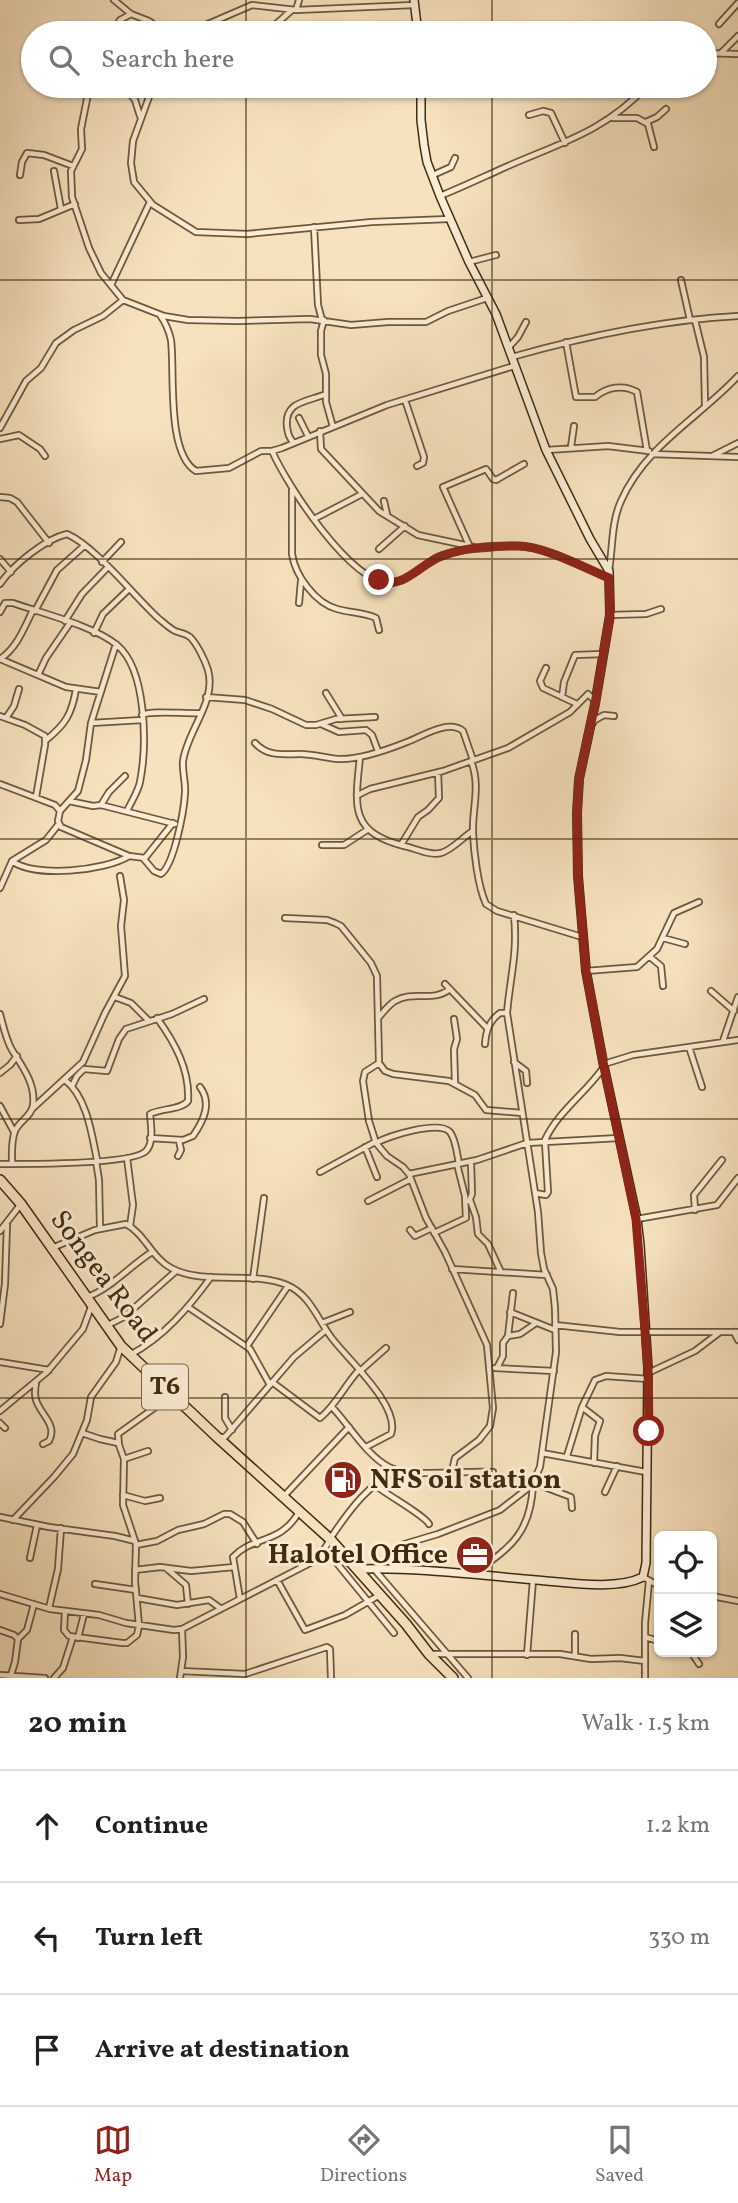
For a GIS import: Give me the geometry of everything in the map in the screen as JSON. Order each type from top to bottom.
[{"type":"highway","name":"Songea Road","points":[[0,1180],[21,1204],[121,1346],[330,1539],[358,1569]]},
{"type":"highway","name":"T6","points":[[358,1569],[407,1624],[429,1654],[453,1678]]},
{"type":"street","points":[[114,0],[131,14],[147,21]]},
{"type":"street","points":[[252,5],[264,0]]},
{"type":"street","points":[[279,21],[294,10],[299,0]]},
{"type":"street","points":[[212,21],[252,5],[294,10],[414,3],[416,21]]},
{"type":"street","points":[[719,24],[738,3]]},
{"type":"street","points":[[119,21],[131,14]]},
{"type":"street","points":[[720,54],[738,36]]},
{"type":"street","points":[[717,54],[738,54]]},
{"type":"street","points":[[87,98],[80,129],[82,149],[73,166],[71,186],[89,248],[111,286],[123,300],[160,315],[188,320],[323,320],[351,325],[426,322],[488,297]]},
{"type":"street","points":[[133,98],[140,116]]},
{"type":"street","points":[[148,98],[133,141],[132,174],[137,187],[150,202],[196,232],[247,234],[449,219]]},
{"type":"street","points":[[421,98],[421,120],[427,162],[432,176],[449,219],[488,297],[546,450],[609,575]]},
{"type":"street","points":[[440,196],[565,144],[613,118],[634,98]]},
{"type":"street","points":[[645,122],[666,109]]},
{"type":"street","points":[[529,115],[543,111],[551,113],[565,144]]},
{"type":"street","points":[[613,118],[636,118],[645,122],[651,127],[653,147]]},
{"type":"street","points":[[20,175],[27,153],[44,155],[73,166]]},
{"type":"street","points":[[432,176],[452,167],[455,158]]},
{"type":"street","points":[[54,171],[61,209]]},
{"type":"street","points":[[111,286],[150,202]]},
{"type":"street","points":[[19,220],[38,219],[75,204]]},
{"type":"street","points":[[314,227],[317,305],[323,320],[320,335],[321,355],[333,427]]},
{"type":"street","points":[[469,262],[496,255]]},
{"type":"street","points":[[681,280],[705,365],[705,406]]},
{"type":"street","points":[[0,428],[26,381],[41,368],[56,343],[74,330],[103,316],[123,300]]},
{"type":"street","points":[[160,315],[171,338],[172,382],[180,451],[192,468],[201,471],[229,468],[261,451],[272,452],[405,400],[514,366]]},
{"type":"street","points":[[511,357],[617,331],[738,316]]},
{"type":"street","points":[[509,348],[526,322]]},
{"type":"street","points":[[566,342],[576,397],[595,397],[609,388],[631,389],[637,392],[651,452]]},
{"type":"street","points":[[645,1678],[648,1376],[636,1219],[586,971],[578,876],[579,779],[610,615],[609,575],[613,529],[620,502],[651,452],[738,376]]},
{"type":"street","points":[[293,443],[289,436],[288,412],[292,406],[326,394]]},
{"type":"street","points":[[405,400],[424,457],[423,463],[417,466]]},
{"type":"street","points":[[299,418],[309,436]]},
{"type":"street","points":[[571,447],[574,426]]},
{"type":"street","points":[[320,431],[321,449],[362,494],[387,515],[418,534],[477,548]]},
{"type":"street","points":[[0,439],[19,435],[40,449],[44,456]]},
{"type":"street","points":[[713,456],[738,443]]},
{"type":"street","points":[[546,450],[608,446],[651,452],[738,457]]},
{"type":"street","points":[[272,452],[292,488],[336,548],[352,563],[384,582],[399,582],[440,556],[477,548],[522,546],[609,575]]},
{"type":"street","points":[[470,546],[443,487],[486,468],[496,480],[524,464]]},
{"type":"street","points":[[292,488],[293,565],[301,581],[328,606],[376,618],[379,629]]},
{"type":"street","points":[[314,519],[362,494]]},
{"type":"street","points":[[0,496],[17,502],[49,543]]},
{"type":"street","points":[[384,501],[387,515]]},
{"type":"street","points":[[379,549],[405,526]]},
{"type":"street","points":[[0,584],[21,561],[68,534],[108,567],[169,627],[190,638],[209,672],[202,713],[185,751],[185,793],[171,858],[164,872],[158,874],[142,858]]},
{"type":"street","points":[[102,562],[121,542]]},
{"type":"street","points":[[0,659],[15,645],[57,570],[84,546]]},
{"type":"street","points":[[0,559],[10,572]]},
{"type":"street","points":[[38,675],[82,594],[108,567]]},
{"type":"street","points":[[299,603],[301,581]]},
{"type":"street","points":[[94,633],[103,614],[129,589]]},
{"type":"street","points":[[1,607],[5,603],[13,603],[94,633],[116,643],[132,662],[141,697],[144,749],[139,785],[127,811]]},
{"type":"street","points":[[610,615],[654,613],[661,609]]},
{"type":"street","points":[[0,888],[12,860],[46,840],[58,825],[60,811],[78,791],[91,723],[116,643]]},
{"type":"street","points":[[562,697],[564,682],[575,655],[603,654]]},
{"type":"street","points":[[0,659],[76,689],[101,692]]},
{"type":"street","points":[[546,668],[540,684],[543,688],[578,704]]},
{"type":"street","points":[[6,719],[15,706],[19,689]]},
{"type":"street","points":[[46,740],[66,723],[73,707],[76,689]]},
{"type":"street","points":[[326,693],[342,719]]},
{"type":"street","points":[[358,795],[370,789],[438,772],[518,744],[570,712],[588,694],[595,701]]},
{"type":"street","points":[[206,697],[245,701],[272,709],[306,725],[375,717]]},
{"type":"street","points":[[91,723],[142,717],[150,711],[202,713]]},
{"type":"street","points":[[589,734],[595,720],[604,715],[614,716]]},
{"type":"street","points":[[0,716],[43,734],[46,740],[36,797]]},
{"type":"street","points":[[321,724],[339,732],[366,730],[372,735],[378,751]]},
{"type":"street","points":[[255,743],[261,750],[279,754],[310,754],[341,759],[359,757],[405,743],[440,728],[457,727],[463,731],[477,785],[473,830],[486,904],[491,909],[583,937]]},
{"type":"street","points":[[359,757],[359,815],[367,830],[391,843],[423,851],[443,852],[473,830]]},
{"type":"street","points":[[401,845],[418,817],[439,798],[438,772]]},
{"type":"street","points":[[101,806],[112,788],[125,776]]},
{"type":"street","points":[[0,784],[55,805],[60,811]]},
{"type":"street","points":[[69,801],[127,811],[180,825]]},
{"type":"street","points":[[58,825],[129,856],[142,858],[148,855],[173,823]]},
{"type":"street","points":[[322,845],[344,845],[367,830]]},
{"type":"street","points":[[12,860],[30,868],[75,870],[104,867],[129,856]]},
{"type":"street","points":[[14,1133],[49,1091],[83,1062],[125,974],[121,926],[124,900],[120,876]]},
{"type":"street","points":[[586,971],[631,969],[657,949],[674,913],[699,902]]},
{"type":"street","points":[[470,1576],[498,1556],[525,1527],[531,1512],[533,1483],[540,1467],[554,1371],[553,1289],[541,1253],[507,1014],[516,948],[514,915]]},
{"type":"street","points":[[285,918],[327,920],[341,926],[375,970],[379,1063],[385,1071],[455,1084],[474,1095],[486,1110],[522,1113]]},
{"type":"street","points":[[663,938],[685,944]]},
{"type":"street","points":[[649,957],[661,966],[663,986]]},
{"type":"street","points":[[446,984],[487,1028]]},
{"type":"street","points":[[378,1018],[400,999],[419,995],[435,997],[450,989]]},
{"type":"street","points":[[711,991],[734,1011]]},
{"type":"street","points":[[115,997],[131,1003],[149,1021]]},
{"type":"street","points":[[723,1041],[738,997]]},
{"type":"street","points":[[72,1086],[84,1069],[107,1072],[123,1031],[204,999]]},
{"type":"street","points":[[485,1044],[487,1028],[500,1013],[507,1014]]},
{"type":"street","points":[[0,1014],[11,1049],[27,1075],[33,1108]]},
{"type":"street","points":[[0,1164],[127,1158],[140,1155],[146,1150],[150,1138],[150,1114],[186,1105],[189,1090],[178,1053],[157,1018]]},
{"type":"street","points":[[454,1019],[457,1039],[454,1049],[455,1084]]},
{"type":"street","points":[[534,1192],[546,1195],[548,1192],[545,1141],[553,1123],[583,1094],[604,1065],[624,1056],[738,1040]]},
{"type":"street","points":[[689,1047],[702,1087]]},
{"type":"street","points":[[0,1073],[16,1056]]},
{"type":"street","points":[[513,1061],[526,1071],[527,1083]]},
{"type":"street","points":[[379,1063],[365,1072],[363,1081],[366,1110],[376,1143],[387,1156],[403,1167],[410,1177],[487,1345],[493,1408],[491,1426],[479,1440],[455,1458],[452,1471]]},
{"type":"street","points":[[65,1080],[72,1086],[88,1114],[99,1180],[100,1228]]},
{"type":"street","points":[[150,1138],[178,1140],[193,1136],[207,1107],[208,1100],[200,1087]]},
{"type":"street","points":[[0,1106],[14,1133],[12,1164]]},
{"type":"street","points":[[320,1172],[376,1143],[423,1128],[446,1128],[453,1137],[478,1234],[488,1244],[501,1271]]},
{"type":"street","points":[[368,1201],[410,1177],[527,1143],[619,1138]]},
{"type":"street","points":[[178,1140],[181,1147],[178,1156]]},
{"type":"street","points":[[365,1147],[377,1177]]},
{"type":"street","points":[[127,1158],[133,1205],[130,1226]]},
{"type":"street","points":[[695,1210],[694,1195],[722,1160]]},
{"type":"street","points":[[410,1230],[415,1236],[464,1221],[471,1161]]},
{"type":"street","points":[[636,1219],[717,1205],[738,1178]]},
{"type":"street","points":[[253,1279],[264,1198]]},
{"type":"street","points":[[0,1231],[21,1204]]},
{"type":"street","points":[[0,1324],[7,1224]]},
{"type":"street","points":[[51,1249],[100,1228],[121,1224],[130,1226],[152,1252],[165,1264],[177,1270],[211,1277],[253,1279],[289,1286],[314,1308],[326,1330],[382,1399],[393,1422],[391,1434],[366,1447]]},
{"type":"street","points":[[0,1410],[49,1370],[84,1329],[89,1302],[113,1280],[152,1252]]},
{"type":"street","points":[[452,1269],[547,1275]]},
{"type":"street","points":[[106,1326],[124,1317],[177,1270]]},
{"type":"street","points":[[130,1355],[148,1346],[188,1307],[211,1277]]},
{"type":"street","points":[[247,1346],[289,1286]]},
{"type":"street","points":[[497,1368],[503,1356],[503,1343],[508,1336],[513,1293]]},
{"type":"street","points":[[188,1307],[247,1346],[271,1384],[319,1418],[332,1407],[348,1381],[386,1348]]},
{"type":"street","points":[[323,1323],[350,1312]]},
{"type":"street","points":[[510,1312],[536,1323],[555,1327],[620,1332],[736,1332],[738,1340]]},
{"type":"street","points":[[508,1336],[520,1334],[536,1323]]},
{"type":"street","points":[[217,1437],[225,1437],[304,1347],[326,1330]]},
{"type":"street","points":[[567,1456],[582,1407],[595,1380],[600,1377],[648,1376],[695,1351],[721,1331]]},
{"type":"street","points":[[13,1520],[73,1454],[88,1420],[91,1397],[116,1362],[121,1346]]},
{"type":"street","points":[[0,1362],[49,1370]]},
{"type":"street","points":[[490,1367],[554,1371]]},
{"type":"street","points":[[36,1382],[37,1402],[52,1432],[48,1441],[43,1444]]},
{"type":"street","points":[[65,1611],[64,1632],[76,1637],[127,1643],[137,1635],[136,1543],[125,1512],[124,1459],[118,1443],[118,1434],[157,1406],[168,1389]]},
{"type":"street","points":[[225,1397],[225,1418],[232,1430]]},
{"type":"street","points":[[332,1407],[382,1463],[398,1470],[493,1472]]},
{"type":"street","points":[[582,1407],[600,1421],[594,1463]]},
{"type":"street","points":[[0,1423],[5,1428]]},
{"type":"street","points":[[284,1496],[349,1427]]},
{"type":"street","points":[[82,1433],[118,1443]]},
{"type":"street","points":[[124,1459],[148,1451]]},
{"type":"street","points":[[542,1453],[647,1472]]},
{"type":"street","points":[[605,1492],[617,1466]]},
{"type":"street","points":[[0,1594],[49,1608],[99,1615],[139,1626],[165,1630],[181,1629],[316,1560],[327,1550],[330,1539],[348,1512],[375,1485],[398,1470]]},
{"type":"street","points":[[533,1483],[568,1495],[573,1500],[572,1508]]},
{"type":"street","points":[[398,1569],[398,1549],[401,1545],[500,1510],[511,1504],[533,1483]]},
{"type":"street","points":[[375,1485],[393,1500],[424,1517],[429,1524]]},
{"type":"street","points":[[123,1495],[145,1501],[160,1498]]},
{"type":"street","points":[[240,1599],[233,1557],[239,1551],[282,1533],[300,1511]]},
{"type":"street","points":[[0,1517],[116,1536],[136,1543],[157,1541],[178,1530],[204,1524],[224,1514],[243,1522],[257,1544]]},
{"type":"street","points":[[30,1558],[37,1525]]},
{"type":"street","points":[[49,1608],[58,1569],[61,1528]]},
{"type":"street","points":[[327,1550],[394,1633]]},
{"type":"street","points":[[135,1570],[165,1568],[191,1571],[234,1567]]},
{"type":"street","points":[[165,1568],[186,1585],[188,1604]]},
{"type":"street","points":[[358,1569],[398,1569],[614,1584],[646,1579],[654,1583]]},
{"type":"street","points":[[374,1569],[468,1678]]},
{"type":"street","points":[[277,1580],[305,1630],[336,1619],[380,1595]]},
{"type":"street","points":[[527,1655],[533,1580]]},
{"type":"street","points":[[95,1584],[136,1590]]},
{"type":"street","points":[[717,1597],[738,1601]]},
{"type":"street","points":[[137,1598],[170,1604],[209,1600],[220,1608]]},
{"type":"street","points":[[11,1677],[18,1639],[27,1630],[34,1604]]},
{"type":"street","points":[[57,1677],[84,1614]]},
{"type":"street","points":[[180,1678],[181,1629]]},
{"type":"street","points":[[0,1630],[18,1639]]},
{"type":"street","points":[[575,1634],[575,1656]]},
{"type":"street","points":[[645,1637],[654,1639]]},
{"type":"street","points":[[181,1671],[245,1674],[327,1647],[330,1649],[331,1678]]},
{"type":"street","points":[[429,1654],[446,1652],[575,1656],[591,1660],[620,1658],[645,1661]]},
{"type":"street","points":[[694,1657],[699,1664]]},
{"type":"street","points":[[0,1675],[45,1678]]},
{"type":"place","name":"NFS oil station","points":[[343,1480]]},
{"type":"place","name":"Halotel Office","points":[[475,1555]]},
{"type":"route","points":[[379,580],[399,582],[432,560],[460,550],[515,545],[567,560],[609,578],[610,615],[579,779],[578,876],[586,971],[640,1245],[649,1431]]}]
